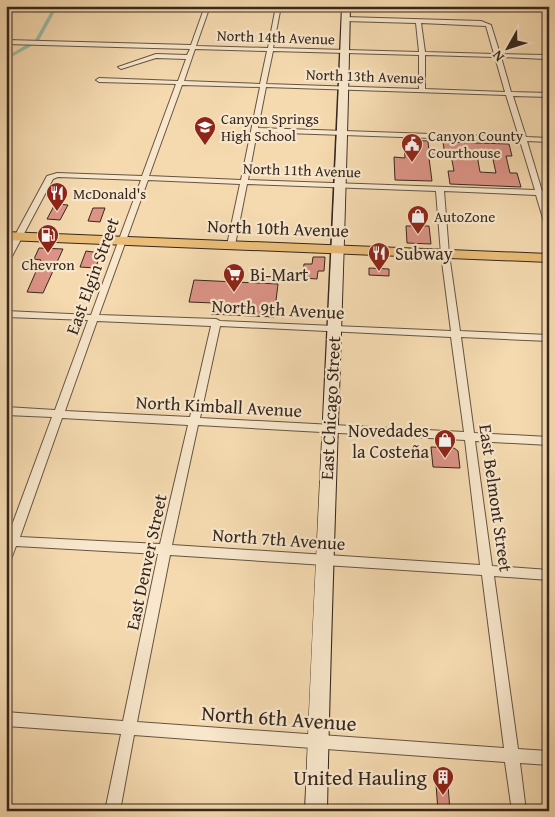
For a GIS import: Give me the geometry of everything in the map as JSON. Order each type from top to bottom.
[{"type":"main road","name":"North 10th Avenue","points":[[12,236],[549,258]]},
{"type":"street","name":"East Elgin Street","points":[[6,558],[9,541],[123,241],[208,6]]},
{"type":"street","points":[[231,245],[279,6]]},
{"type":"street","name":"East Chicago Street","points":[[316,811],[323,560],[341,185],[346,6]]},
{"type":"street","points":[[345,19],[488,25],[549,225]]},
{"type":"street","points":[[418,21],[422,54],[422,91]]},
{"type":"street","name":"North 14th Avenue","points":[[6,42],[545,58]]},
{"type":"street","points":[[121,67],[156,56],[188,57]]},
{"type":"street","name":"North 13th Avenue","points":[[99,80],[549,95]]},
{"type":"street","points":[[254,130],[549,140]]},
{"type":"street","name":"North 11th Avenue","points":[[12,236],[50,178],[54,176],[549,193]]},
{"type":"street","name":"East Belmont Street","points":[[440,189],[444,254],[519,811]]},
{"type":"street","points":[[6,260],[12,236]]},
{"type":"street","name":"North 9th Avenue","points":[[6,314],[549,338]]},
{"type":"street","name":"East Denver Street","points":[[112,811],[165,550],[216,322]]},
{"type":"street","name":"North Kimball Avenue","points":[[6,411],[549,441]]},
{"type":"street","name":"North 7th Avenue","points":[[9,541],[549,575]]},
{"type":"street","name":"North 6th Avenue","points":[[6,719],[318,743],[549,758]]},
{"type":"building","points":[[404,140],[428,141],[429,151],[435,151],[436,158],[429,158],[432,181],[395,180],[394,157],[405,158]]},
{"type":"building","name":"Canyon County Courthouse","points":[[443,142],[509,144],[512,156],[506,156],[510,173],[517,173],[521,187],[450,184],[448,171],[454,171],[451,155],[445,155]],"holes":[[[477,155],[492,155],[496,173],[480,172]]]},
{"type":"building","name":"McDonald's","points":[[55,204],[68,205],[60,220],[47,219]]},
{"type":"building","points":[[93,208],[105,208],[100,222],[88,221]]},
{"type":"building","name":"AutoZone","points":[[406,226],[429,226],[431,244],[407,243]]},
{"type":"building","points":[[39,248],[63,249],[43,293],[27,292],[41,260],[34,259]]},
{"type":"building","points":[[86,251],[100,253],[96,268],[80,267]]},
{"type":"building","points":[[313,257],[325,257],[324,271],[318,271],[317,279],[303,278],[304,264],[312,264]]},
{"type":"building","name":"Subway","points":[[369,268],[389,269],[389,276],[369,275]]},
{"type":"building","name":"Bi-Mart","points":[[194,280],[278,284],[274,317],[211,314],[214,303],[189,302]]},
{"type":"building","name":"Novedades la Costeña","points":[[431,447],[454,448],[458,451],[460,468],[433,467]]},
{"type":"building","name":"United Hauling","points":[[436,784],[448,785],[450,811],[438,811]]},
{"type":"waterway","points":[[36,41],[56,6]]},
{"type":"waterway","points":[[6,59],[33,43]]},
{"type":"railway","points":[[545,6],[549,14]]},
{"type":"place","name":"Canyon Springs High School","points":[[205,146]]},
{"type":"place","name":"Canyon County Courthouse","points":[[412,163]]},
{"type":"place","name":"McDonald's","points":[[57,212]]},
{"type":"place","name":"AutoZone","points":[[418,235]]},
{"type":"place","name":"Chevron","points":[[48,254]]},
{"type":"place","name":"Subway","points":[[379,272]]},
{"type":"place","name":"Bi-Mart","points":[[234,293]]},
{"type":"place","name":"Novedades la Costeña","points":[[445,459]]},
{"type":"place","name":"United Hauling","points":[[443,796]]}]
